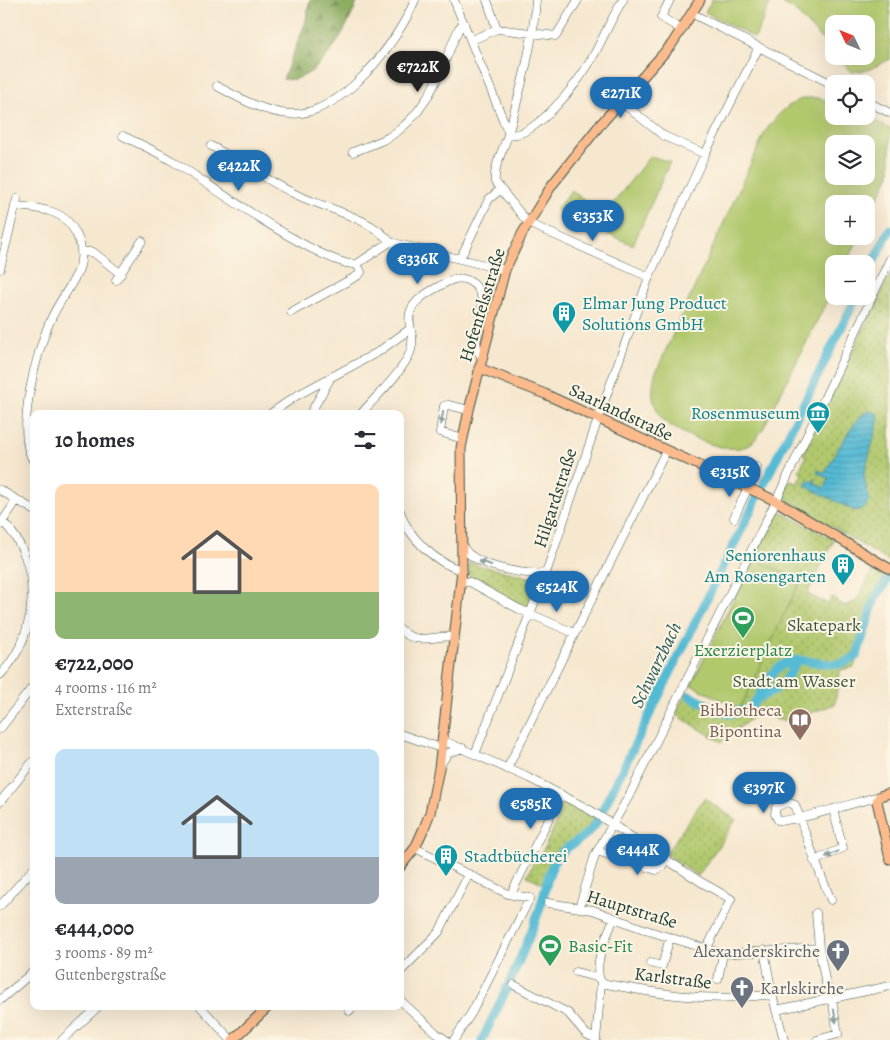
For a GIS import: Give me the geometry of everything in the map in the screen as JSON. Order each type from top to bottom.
[{"type":"main road","name":"Hofenfelsstraße","points":[[404,859],[414,848],[430,813],[439,768],[462,570],[462,439],[505,270],[528,223],[563,170],[682,30],[700,0]]},
{"type":"main road","name":"Saarlandstraße","points":[[479,368],[536,390],[772,499],[890,568]]},
{"type":"main road","points":[[474,389],[494,374]]},
{"type":"main road","points":[[890,793],[877,797],[890,859]]},
{"type":"main road","points":[[232,1040],[265,1010]]},
{"type":"street","points":[[217,86],[274,111],[292,114],[313,111],[345,92],[367,71],[396,36],[415,0]]},
{"type":"street","points":[[454,0],[509,134]]},
{"type":"street","points":[[487,0],[497,29]]},
{"type":"street","points":[[536,0],[527,65],[509,134],[494,174],[495,182],[528,223],[649,277]]},
{"type":"street","points":[[472,40],[497,29],[556,36],[578,0]]},
{"type":"street","points":[[509,134],[522,133],[542,120],[575,83],[591,62],[623,0]]},
{"type":"street","points":[[670,0],[661,17],[682,30]]},
{"type":"street","points":[[692,14],[825,80]]},
{"type":"street","points":[[353,152],[396,132],[419,110],[432,92],[459,28],[464,23]]},
{"type":"street","name":"Hilgardstraße","points":[[475,754],[546,573],[649,277],[706,154],[759,47]]},
{"type":"street","points":[[621,102],[664,136],[706,154]]},
{"type":"street","points":[[875,106],[890,113]]},
{"type":"street","points":[[123,136],[171,160],[240,206],[314,249],[348,263],[356,264],[390,242]]},
{"type":"street","points":[[211,146],[294,194],[382,233],[390,242],[505,270]]},
{"type":"street","points":[[460,259],[489,199],[500,190]]},
{"type":"street","points":[[0,269],[16,202],[50,211],[63,218],[74,229],[81,252],[79,268],[47,328],[36,366],[24,428],[30,453]]},
{"type":"street","points":[[81,252],[93,252],[119,277],[142,241]]},
{"type":"street","points":[[579,908],[597,851],[614,824],[890,259]]},
{"type":"street","points":[[291,312],[360,275],[361,272],[356,264]]},
{"type":"street","points":[[364,410],[409,356],[411,309],[422,296],[453,279],[467,280],[477,287],[482,298],[478,346],[479,354],[482,357]]},
{"type":"street","points":[[276,410],[296,396],[378,352],[410,329]]},
{"type":"street","points":[[312,410],[333,376]]},
{"type":"street","points":[[462,439],[440,432],[444,406],[448,405],[468,410]]},
{"type":"street","points":[[507,769],[666,451]]},
{"type":"street","points":[[734,518],[758,467]]},
{"type":"street","points":[[0,490],[30,508]]},
{"type":"street","points":[[17,500],[2,523],[22,547],[30,582]]},
{"type":"street","points":[[404,521],[406,526],[437,558],[450,566],[462,570]]},
{"type":"street","points":[[463,547],[473,557],[484,563],[522,572],[546,573]]},
{"type":"street","points":[[461,581],[470,582],[530,614],[574,633]]},
{"type":"street","points":[[0,675],[14,657],[25,635],[30,608]]},
{"type":"street","points":[[404,632],[418,639],[434,638],[442,635],[455,636]]},
{"type":"street","points":[[0,729],[30,690]]},
{"type":"street","points":[[404,735],[463,748],[561,794],[606,819],[731,899],[707,948]]},
{"type":"street","points":[[439,768],[448,753],[463,748]]},
{"type":"street","points":[[0,802],[30,765]]},
{"type":"street","points":[[511,894],[561,794]]},
{"type":"street","points":[[831,900],[814,861],[800,817],[796,808],[790,802],[780,803],[776,807],[775,814],[780,821],[800,817],[833,809],[877,797]]},
{"type":"street","points":[[814,861],[843,848],[833,809]]},
{"type":"street","points":[[414,848],[492,886],[511,894],[530,898],[464,1026],[454,1040]]},
{"type":"street","points":[[597,851],[656,870],[661,868],[667,859]]},
{"type":"street","points":[[0,906],[30,872]]},
{"type":"street","points":[[404,968],[439,932],[469,874]]},
{"type":"street","name":"Hauptstraße","points":[[548,903],[593,910],[670,938],[723,954],[819,948]]},
{"type":"street","points":[[816,913],[819,948],[838,1034],[817,1040]]},
{"type":"street","points":[[514,985],[568,1012],[586,1034],[596,1039],[602,951],[614,918]]},
{"type":"street","points":[[650,963],[662,966],[670,938]]},
{"type":"street","points":[[764,950],[772,994],[784,1040]]},
{"type":"street","points":[[718,979],[723,954]]},
{"type":"street","name":"Karlstraße","points":[[576,972],[600,981],[639,990],[716,999],[772,994]]},
{"type":"street","points":[[0,1000],[30,974]]},
{"type":"street","points":[[776,1010],[890,986]]},
{"type":"street","points":[[404,1004],[446,1040]]},
{"type":"street","points":[[62,1040],[95,1010]]},
{"type":"street","points":[[204,1010],[232,1040]]},
{"type":"street","points":[[464,1026],[464,1040]]},
{"type":"green space","points":[[310,0],[358,0],[339,39],[319,64],[308,73],[296,79],[283,79],[305,24]]},
{"type":"green space","points":[[712,0],[771,0],[755,38],[705,12]]},
{"type":"green space","points":[[774,0],[890,0],[890,59],[868,70],[852,72],[845,65],[875,65],[875,15],[825,15],[825,43],[792,8]]},
{"type":"green space","points":[[804,98],[825,100],[825,125],[875,125],[875,121],[890,129],[890,174],[875,205],[875,195],[825,195],[825,245],[856,245],[850,255],[825,255],[825,305],[763,429],[747,446],[726,448],[716,446],[684,433],[668,424],[662,418],[658,413],[653,397],[655,374],[765,132],[773,121],[792,104]]},
{"type":"green space","points":[[650,156],[670,162],[633,245],[594,228]]},
{"type":"green space","points":[[571,190],[601,212],[590,226],[556,210]]},
{"type":"green space","points":[[890,274],[890,556],[888,561],[782,496],[790,480],[797,484],[802,473],[799,471],[806,456],[803,454]]},
{"type":"green space","points":[[778,510],[834,540],[807,594],[828,604],[832,597],[837,600],[836,602],[846,606],[856,601],[874,568],[890,575],[890,579],[874,606],[854,667],[840,670],[835,704],[792,720],[777,720],[762,710],[721,742],[675,714],[687,691],[731,711],[740,708],[800,581],[755,559]]},
{"type":"green space","name":"Exerzierplatz","points":[[754,558],[801,581],[740,709],[691,685]]},
{"type":"green space","points":[[469,563],[538,579],[528,608],[469,580]]},
{"type":"green space","points":[[704,798],[736,820],[698,876],[666,854]]},
{"type":"green space","points":[[563,801],[594,818],[582,834],[554,854],[542,883],[527,876],[536,858],[539,859],[558,819],[555,817]]},
{"type":"water","points":[[868,411],[877,413],[879,419],[864,475],[869,501],[864,508],[855,511],[805,486],[808,480],[812,482],[815,478],[815,483],[824,488],[829,479],[817,473],[818,470],[825,473],[850,430],[862,415]]},
{"type":"waterway","name":"Schwarzbach","points":[[875,259],[890,229]]},
{"type":"waterway","name":"Schwarzbach","points":[[482,1040],[526,944],[539,911],[548,876],[557,857],[595,825],[853,305]]},
{"type":"waterway","points":[[690,696],[721,712],[729,714],[747,710],[758,698],[772,692],[786,680],[797,660],[828,664],[843,663],[850,660],[857,655],[875,598],[890,576]]},
{"type":"waterway","points":[[758,698],[772,673],[782,665],[797,660]]},
{"type":"place","name":"Elmar Jung Product Solutions GmbH","points":[[564,334]]},
{"type":"place","name":"Rosenmuseum","points":[[818,434]]},
{"type":"place","name":"Seniorenhaus Am Rosengarten","points":[[843,586]]},
{"type":"place","name":"Exerzierplatz","points":[[743,639]]},
{"type":"place","name":"Bibliotheca Bipontina","points":[[800,741]]},
{"type":"place","name":"Stadtbücherei","points":[[446,877]]},
{"type":"place","name":"Basic-Fit","points":[[550,967]]},
{"type":"place","name":"Alexanderskirche","points":[[838,972]]},
{"type":"place","name":"Karlskirche","points":[[742,1009]]},
{"type":"park label","name":"Skatepark","points":[[824,625]]},
{"type":"park label","name":"Stadt am Wasser","points":[[794,681]]}]
